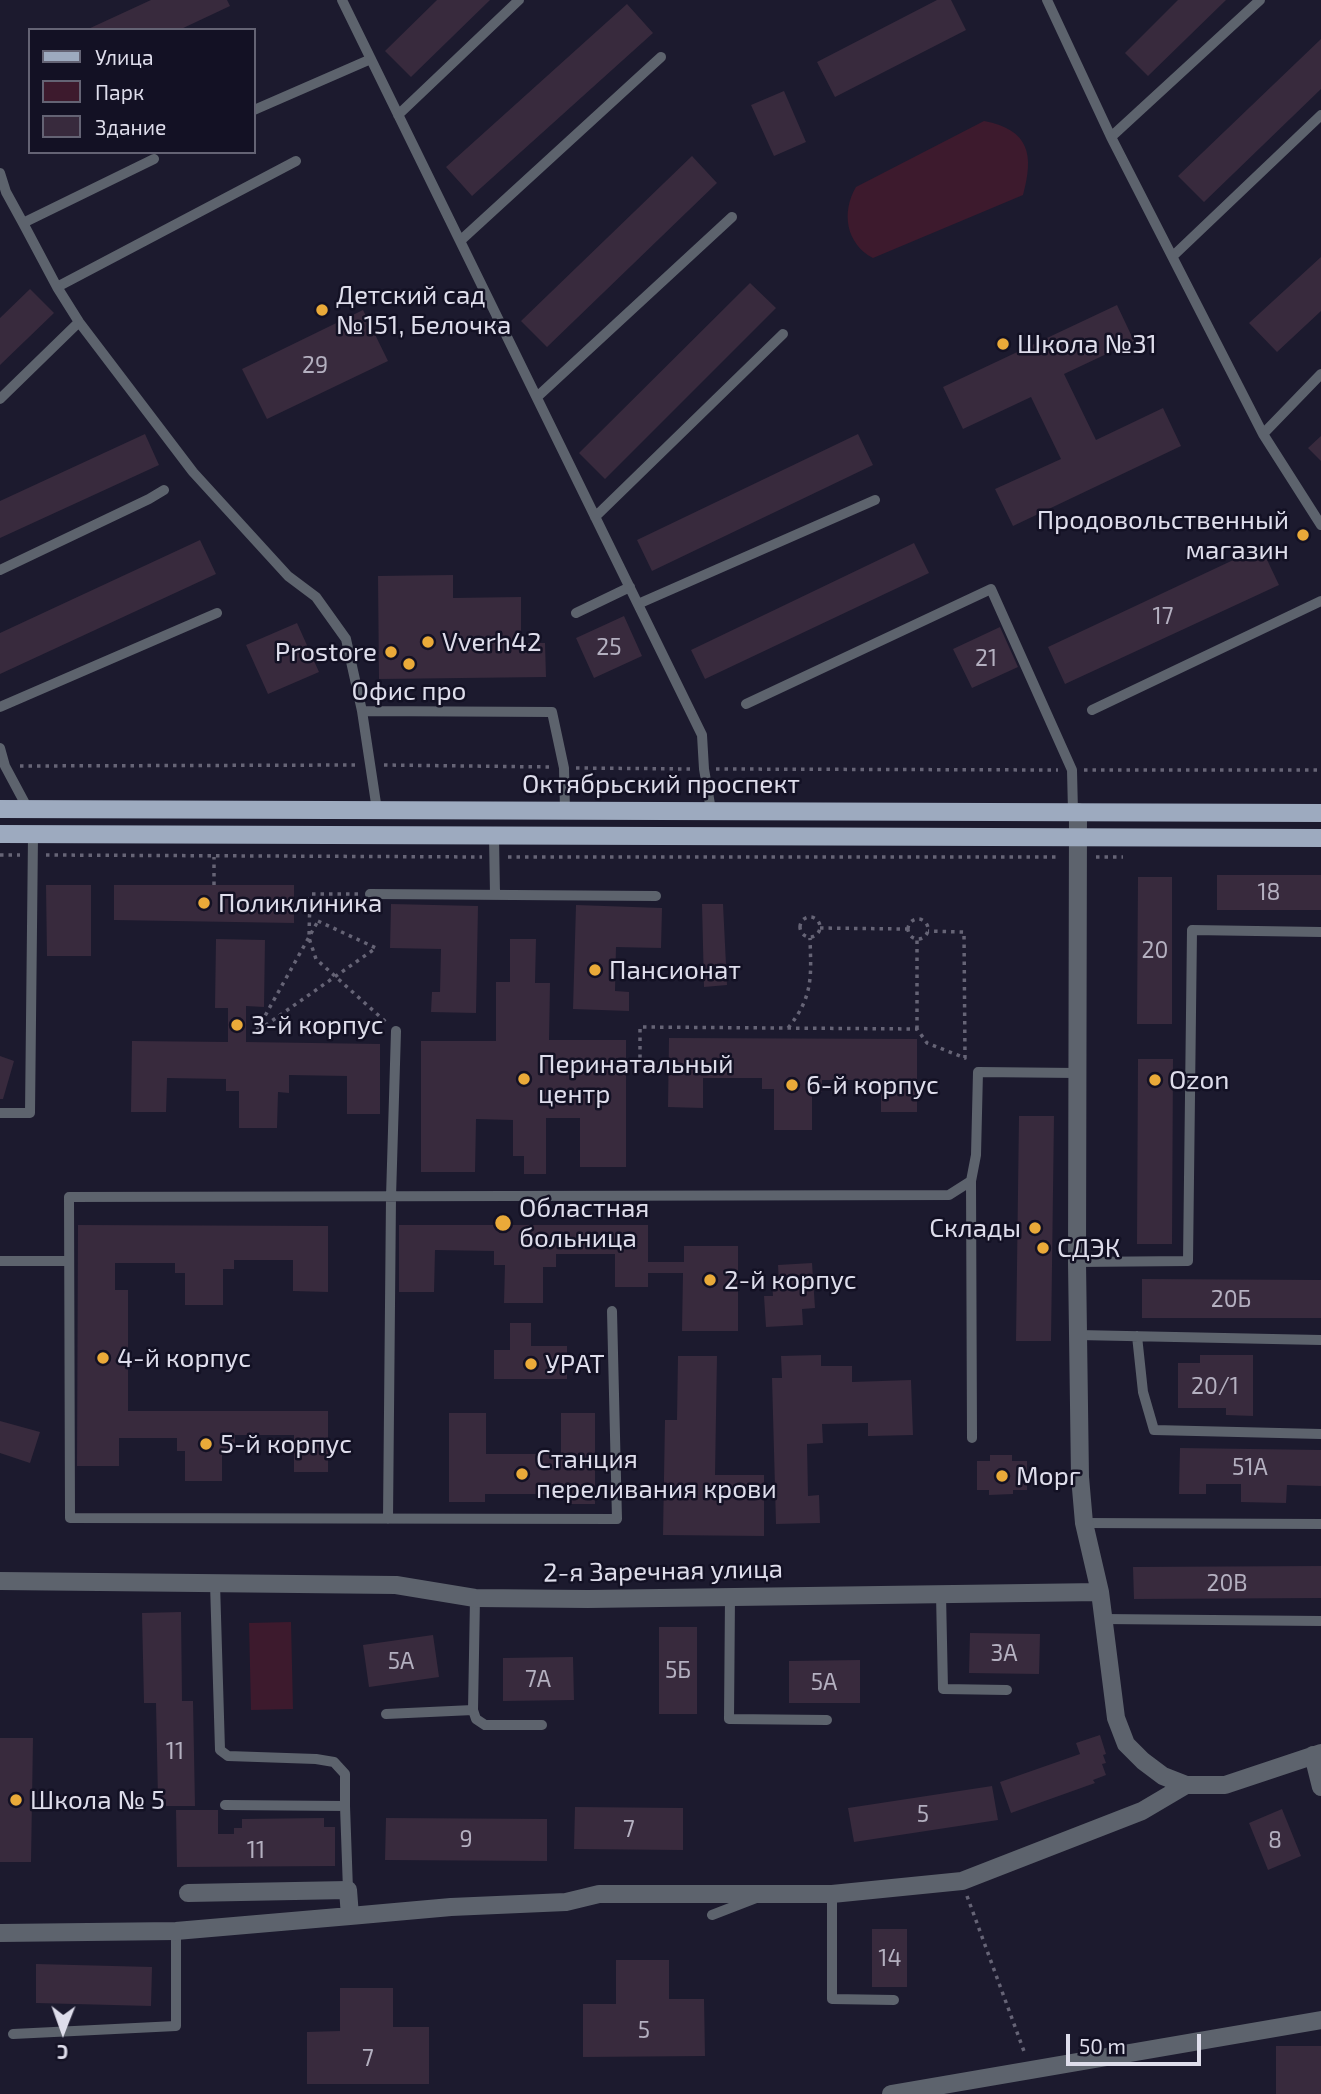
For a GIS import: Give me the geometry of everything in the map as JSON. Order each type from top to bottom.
[{"type":"main road","name":"Октябрьский проспект","points":[[0,809],[1321,813]]},
{"type":"main road","name":"Октябрьский проспект","points":[[0,834],[1321,838]]},
{"type":"street","points":[[1075,812],[1079,857],[1077,1262],[1080,1477],[1084,1523],[1100,1592],[1116,1717],[1126,1744],[1143,1761],[1163,1776],[1186,1785],[1225,1785],[1317,1754],[1321,1787]]},
{"type":"street","name":"2-я Заречная улица","points":[[0,1581],[396,1585],[475,1598],[1100,1592]]},
{"type":"street","points":[[0,1933],[176,1931],[451,1907],[566,1902],[599,1894],[832,1895],[962,1881],[1142,1811],[1186,1785]]},
{"type":"street","points":[[188,1893],[348,1890],[350,1916]]},
{"type":"street","points":[[891,2094],[1321,2020]]},
{"type":"lane","points":[[342,0],[702,735],[710,810]]},
{"type":"lane","points":[[398,115],[519,0]]},
{"type":"lane","points":[[1047,0],[1111,137],[1263,434],[1321,525]]},
{"type":"lane","points":[[1111,137],[1260,0]]},
{"type":"lane","points":[[460,241],[661,57]]},
{"type":"lane","points":[[256,109],[371,59]]},
{"type":"lane","points":[[1173,256],[1321,115]]},
{"type":"lane","points":[[23,223],[154,159]]},
{"type":"lane","points":[[57,287],[296,161]]},
{"type":"lane","points":[[0,173],[3,195],[23,223],[79,322],[193,472],[288,576],[316,597],[346,639],[362,711],[377,810]]},
{"type":"lane","points":[[537,397],[732,217]]},
{"type":"lane","points":[[0,399],[79,322]]},
{"type":"lane","points":[[595,517],[783,334]]},
{"type":"lane","points":[[1263,434],[1321,373]]},
{"type":"lane","points":[[0,570],[164,490]]},
{"type":"lane","points":[[638,604],[875,500]]},
{"type":"lane","points":[[576,613],[630,587]]},
{"type":"lane","points":[[746,704],[991,589],[1072,770],[1075,812]]},
{"type":"lane","points":[[1092,709],[1321,601]]},
{"type":"lane","points":[[0,707],[217,613]]},
{"type":"lane","points":[[362,711],[552,712],[564,768],[565,810]]},
{"type":"lane","points":[[0,748],[5,766],[28,809]]},
{"type":"lane","points":[[0,1113],[30,1113],[33,835]]},
{"type":"lane","points":[[494,836],[495,894]]},
{"type":"lane","points":[[370,894],[656,896]]},
{"type":"lane","points":[[1077,1262],[1188,1261],[1192,930],[1321,932]]},
{"type":"lane","points":[[388,1519],[391,1197],[396,1031]]},
{"type":"lane","points":[[972,1438],[971,1181],[976,1155],[978,1072],[1077,1073]]},
{"type":"lane","points":[[612,1311],[617,1519],[71,1518],[69,1197],[949,1195],[971,1181]]},
{"type":"lane","points":[[0,1261],[69,1261]]},
{"type":"lane","points":[[1078,1335],[1321,1340]]},
{"type":"lane","points":[[1137,1336],[1143,1392],[1154,1430],[1321,1434]]},
{"type":"lane","points":[[1084,1523],[1321,1524]]},
{"type":"lane","points":[[215,1583],[220,1750],[228,1756],[334,1762],[345,1774],[348,1890]]},
{"type":"lane","points":[[941,1594],[943,1689],[1007,1690]]},
{"type":"lane","points":[[730,1596],[729,1718],[827,1720]]},
{"type":"lane","points":[[475,1598],[473,1710],[476,1719],[485,1725],[542,1725]]},
{"type":"lane","points":[[1103,1619],[1321,1621]]},
{"type":"lane","points":[[386,1714],[473,1710]]},
{"type":"lane","points":[[225,1805],[345,1806]]},
{"type":"lane","points":[[712,1915],[765,1894]]},
{"type":"lane","points":[[832,1895],[832,1999],[894,2000]]},
{"type":"lane","points":[[13,2034],[176,2026],[176,1931]]},
{"type":"path","points":[[5,766],[370,765],[704,769],[1321,770]]},
{"type":"path","points":[[0,855],[1079,857]]},
{"type":"path","points":[[214,857],[214,885]]},
{"type":"path","points":[[370,894],[310,894],[309,938],[316,960],[396,1031]]},
{"type":"path","points":[[810,938],[800,929],[802,919],[811,916],[815,918],[820,928]]},
{"type":"path","points":[[907,929],[911,921],[919,919],[926,923],[928,931]]},
{"type":"path","points":[[318,921],[376,948],[256,1032],[309,938],[318,921]]},
{"type":"path","points":[[820,928],[907,929]]},
{"type":"path","points":[[810,938],[815,936],[820,928]]},
{"type":"path","points":[[907,929],[913,938],[917,939]]},
{"type":"path","points":[[917,939],[928,931]]},
{"type":"path","points":[[917,939],[917,1029],[927,1043],[965,1058],[964,932],[928,931]]},
{"type":"path","points":[[788,1028],[801,1011],[811,985],[810,938]]},
{"type":"path","points":[[639,1058],[640,1027],[917,1029]]},
{"type":"path","points":[[962,1881],[1029,2066]]},
{"type":"green space","points":[[984,121],[1011,131],[1025,146],[1028,168],[1023,195],[873,258],[864,252],[857,245],[849,227],[849,207],[856,187]]},
{"type":"green space","points":[[291,1622],[293,1709],[251,1710],[249,1623]]},
{"type":"building","points":[[151,0],[227,0],[230,6],[183,28],[90,28]]},
{"type":"building","points":[[437,0],[490,0],[411,77],[385,51]]},
{"type":"building","points":[[937,0],[951,0],[966,30],[835,97],[817,62]]},
{"type":"building","points":[[1178,0],[1226,0],[1148,76],[1125,53]]},
{"type":"building","points":[[627,4],[653,33],[472,196],[446,167]]},
{"type":"building","points":[[1321,39],[1321,89],[1204,202],[1178,176]]},
{"type":"building","points":[[784,91],[806,142],[774,156],[751,105]]},
{"type":"building","points":[[692,156],[717,183],[547,347],[521,321]]},
{"type":"building","points":[[1321,257],[1321,311],[1277,352],[1249,323]]},
{"type":"building","points":[[750,283],[776,308],[605,479],[579,453]]},
{"type":"building","points":[[30,289],[54,313],[0,365],[0,318]]},
{"type":"building","points":[[1117,305],[1134,341],[1064,374],[1096,440],[1163,408],[1181,446],[1013,526],[995,489],[1061,459],[1031,397],[963,429],[943,387]]},
{"type":"building","points":[[363,310],[388,361],[267,419],[242,369]]},
{"type":"building","points":[[145,434],[159,465],[0,538],[0,501]]},
{"type":"building","points":[[858,434],[873,465],[652,571],[637,540]]},
{"type":"building","points":[[1321,436],[1321,461],[1308,448]]},
{"type":"building","points":[[200,540],[216,574],[0,674],[0,633]]},
{"type":"building","points":[[914,543],[929,573],[705,679],[691,650]]},
{"type":"building","points":[[1261,547],[1279,585],[1065,684],[1048,647]]},
{"type":"building","points":[[453,575],[453,598],[521,597],[521,643],[545,643],[546,677],[379,679],[378,576]]},
{"type":"building","points":[[624,616],[642,656],[594,678],[576,638]]},
{"type":"building","points":[[297,623],[319,672],[268,694],[246,645]]},
{"type":"building","points":[[1000,627],[1018,667],[972,688],[953,649]]},
{"type":"building","points":[[1217,875],[1321,875],[1321,910],[1217,910]]},
{"type":"building","points":[[1138,877],[1172,877],[1172,1024],[1137,1024]]},
{"type":"building","points":[[46,885],[91,885],[91,956],[47,956]]},
{"type":"building","name":"Поликлиника","points":[[114,885],[294,885],[294,923],[114,920]]},
{"type":"building","points":[[391,904],[478,906],[476,1013],[431,1012],[432,992],[440,992],[441,949],[390,948]]},
{"type":"building","points":[[702,904],[723,904],[727,985],[704,987]]},
{"type":"building","name":"Пансионат","points":[[576,905],[662,908],[661,948],[616,947],[615,991],[629,992],[629,1011],[573,1009]]},
{"type":"building","name":"3-й корпус","points":[[216,939],[265,940],[264,1007],[246,1006],[246,1042],[380,1044],[380,1114],[347,1114],[347,1076],[289,1075],[289,1093],[278,1092],[277,1128],[239,1128],[239,1091],[226,1091],[226,1079],[167,1078],[166,1112],[131,1112],[132,1041],[228,1042],[228,1008],[215,1008]]},
{"type":"building","name":"Перинатальный центр","points":[[510,939],[536,939],[535,983],[550,983],[549,1040],[626,1040],[626,1167],[580,1167],[580,1118],[546,1118],[546,1174],[524,1174],[524,1156],[513,1156],[513,1120],[476,1119],[475,1172],[421,1172],[421,1041],[496,1041],[496,982],[510,982]]},
{"type":"building","name":"6-й корпус","points":[[669,1038],[917,1039],[917,1112],[881,1112],[881,1080],[822,1080],[822,1092],[812,1091],[812,1130],[774,1130],[774,1089],[762,1089],[762,1078],[703,1078],[703,1108],[668,1107]]},
{"type":"building","points":[[0,1056],[14,1061],[3,1099],[0,1099]]},
{"type":"building","points":[[1138,1059],[1173,1059],[1172,1244],[1137,1244]]},
{"type":"building","name":"Склады","points":[[1019,1116],[1054,1116],[1051,1341],[1016,1341]]},
{"type":"building","name":"4-й корпус","points":[[78,1225],[328,1226],[328,1292],[293,1291],[293,1260],[234,1260],[234,1269],[223,1269],[223,1305],[185,1305],[185,1273],[175,1273],[175,1263],[115,1263],[115,1290],[128,1290],[128,1411],[328,1411],[328,1472],[294,1472],[294,1435],[235,1435],[235,1450],[222,1450],[222,1481],[185,1481],[185,1451],[177,1451],[177,1438],[119,1438],[119,1466],[77,1466]]},
{"type":"building","name":"2-й корпус","points":[[399,1225],[648,1225],[648,1262],[684,1262],[684,1246],[738,1246],[738,1331],[682,1331],[683,1273],[648,1273],[648,1287],[615,1287],[615,1254],[556,1254],[556,1267],[543,1267],[543,1303],[504,1303],[505,1265],[494,1265],[494,1251],[435,1250],[434,1292],[399,1292]]},
{"type":"building","points":[[812,1263],[815,1308],[802,1309],[803,1325],[766,1327],[764,1296],[773,1296],[772,1282],[779,1282],[778,1265]]},
{"type":"building","points":[[1142,1279],[1321,1280],[1321,1318],[1142,1318]]},
{"type":"building","name":"УРАТ","points":[[510,1323],[531,1323],[531,1346],[567,1346],[567,1379],[494,1379],[494,1350],[510,1350]]},
{"type":"building","points":[[821,1355],[821,1366],[852,1366],[852,1382],[911,1380],[913,1435],[868,1436],[868,1423],[822,1424],[823,1443],[807,1444],[808,1496],[819,1495],[820,1523],[776,1524],[772,1378],[782,1378],[781,1356]]},
{"type":"building","points":[[1200,1355],[1253,1355],[1253,1416],[1226,1415],[1226,1408],[1178,1408],[1178,1363],[1200,1363]]},
{"type":"building","points":[[678,1356],[717,1356],[715,1475],[764,1475],[764,1536],[663,1535],[665,1420],[677,1420]]},
{"type":"building","name":"Станция переливания крови","points":[[449,1413],[486,1413],[486,1454],[561,1454],[561,1413],[595,1413],[595,1504],[565,1504],[565,1494],[485,1494],[485,1502],[449,1502]]},
{"type":"building","points":[[0,1421],[40,1432],[30,1463],[0,1453]]},
{"type":"building","points":[[1180,1448],[1321,1450],[1321,1486],[1287,1485],[1286,1503],[1241,1502],[1241,1484],[1206,1484],[1206,1494],[1179,1494]]},
{"type":"building","name":"Морг","points":[[990,1455],[1012,1455],[1012,1461],[1027,1461],[1027,1490],[1013,1490],[1013,1494],[989,1495],[989,1490],[977,1490],[977,1461],[990,1461]]},
{"type":"building","points":[[1321,1566],[1321,1598],[1134,1599],[1133,1567]]},
{"type":"building","points":[[181,1612],[182,1701],[193,1701],[195,1806],[166,1806],[166,1799],[158,1799],[156,1703],[144,1703],[142,1613]]},
{"type":"building","points":[[659,1627],[697,1627],[697,1714],[659,1714]]},
{"type":"building","points":[[970,1633],[1040,1634],[1039,1674],[969,1673]]},
{"type":"building","points":[[433,1635],[439,1677],[369,1687],[363,1645]]},
{"type":"building","points":[[573,1657],[574,1700],[503,1701],[503,1658]]},
{"type":"building","points":[[860,1660],[860,1703],[789,1703],[789,1661]]},
{"type":"building","points":[[1100,1735],[1106,1754],[1103,1755],[1106,1763],[1102,1764],[1106,1775],[1093,1780],[1095,1783],[1011,1813],[1000,1782],[1080,1754],[1076,1743]]},
{"type":"building","name":"Школа № 5","points":[[0,1738],[33,1738],[31,1862],[0,1862]]},
{"type":"building","points":[[992,1786],[998,1820],[854,1842],[848,1808]]},
{"type":"building","points":[[575,1807],[683,1808],[683,1850],[574,1849]]},
{"type":"building","points":[[1282,1809],[1301,1856],[1268,1870],[1249,1823]]},
{"type":"building","points":[[176,1810],[218,1810],[218,1834],[234,1834],[234,1828],[242,1828],[242,1819],[324,1818],[324,1827],[335,1827],[335,1866],[177,1867]]},
{"type":"building","points":[[386,1818],[547,1819],[547,1861],[385,1860]]},
{"type":"building","points":[[872,1929],[907,1929],[907,1987],[872,1987]]},
{"type":"building","points":[[616,1960],[669,1960],[669,1999],[704,1999],[705,2056],[583,2057],[583,2004],[616,2004]]},
{"type":"building","points":[[36,1964],[152,1967],[151,2006],[36,2003]]},
{"type":"building","points":[[340,1988],[393,1988],[393,2027],[429,2027],[429,2084],[307,2084],[307,2032],[340,2031]]},
{"type":"building","points":[[1276,2046],[1321,2046],[1321,2094],[1276,2094]]},
{"type":"place","name":"Детский сад №151, Белочка","points":[[322,310]]},
{"type":"place","name":"Школа №31","points":[[1003,344]]},
{"type":"place","name":"Продовольственный магазин","points":[[1303,535]]},
{"type":"place","name":"Vverh42","points":[[428,642]]},
{"type":"place","name":"Prostore","points":[[391,652]]},
{"type":"place","name":"Офис про","points":[[409,664]]},
{"type":"place","name":"Поликлиника","points":[[204,903]]},
{"type":"place","name":"Пансионат","points":[[595,970]]},
{"type":"place","name":"3-й корпус","points":[[237,1025]]},
{"type":"place","name":"Перинатальный центр","points":[[524,1079]]},
{"type":"place","name":"Ozon","points":[[1155,1080]]},
{"type":"place","name":"6-й корпус","points":[[792,1085]]},
{"type":"place","name":"Областная больница","points":[[503,1223]]},
{"type":"place","name":"Склады","points":[[1035,1228]]},
{"type":"place","name":"СДЭК","points":[[1043,1248]]},
{"type":"place","name":"2-й корпус","points":[[710,1280]]},
{"type":"place","name":"4-й корпус","points":[[103,1358]]},
{"type":"place","name":"УРАТ","points":[[531,1364]]},
{"type":"place","name":"5-й корпус","points":[[206,1444]]},
{"type":"place","name":"Станция переливания крови","points":[[522,1474]]},
{"type":"place","name":"Морг","points":[[1002,1476]]},
{"type":"place","name":"Школа № 5","points":[[16,1800]]}]
